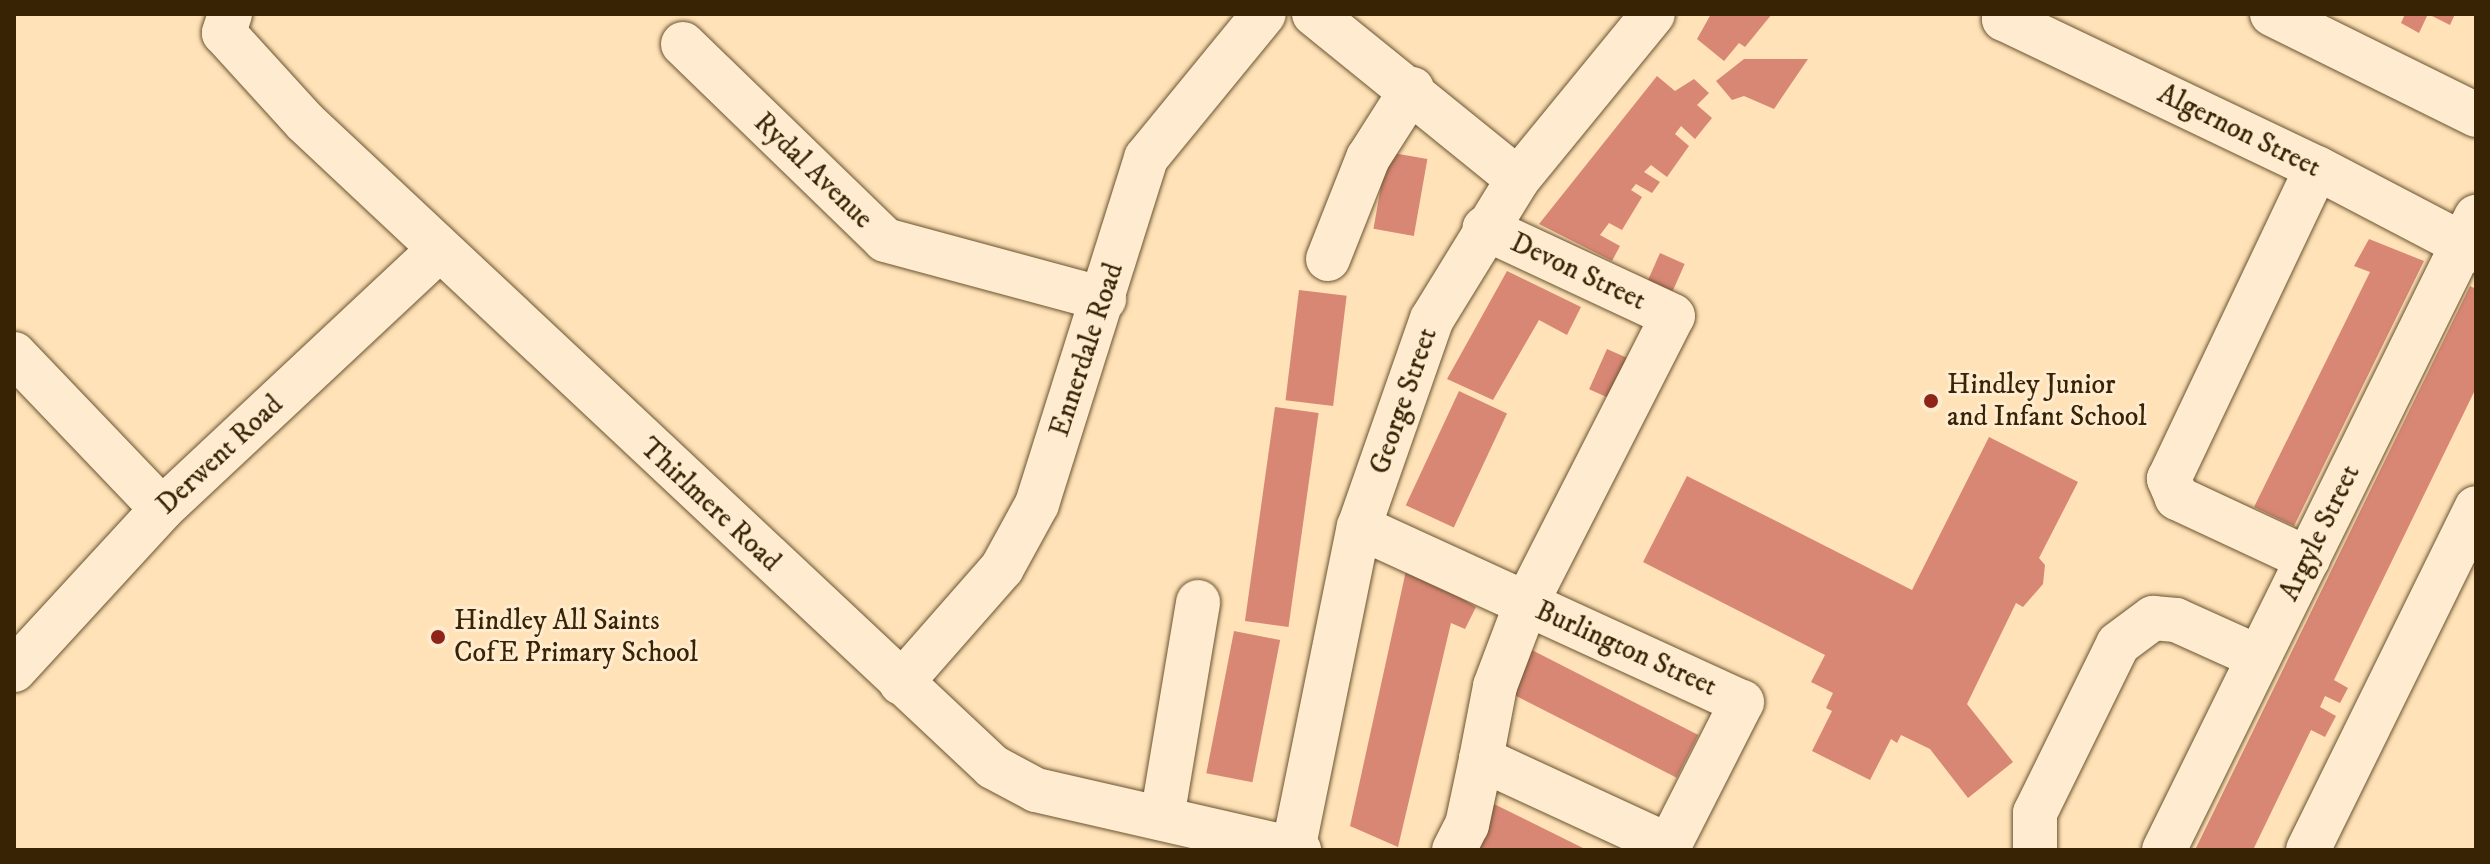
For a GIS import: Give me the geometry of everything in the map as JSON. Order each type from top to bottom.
[{"type":"street","name":"Thirlmere Road","points":[[230,14],[224,33],[305,122],[438,251],[993,767],[1036,790],[1295,849]]},
{"type":"street","name":"Ennerdale Road","points":[[901,683],[1002,568],[1037,504],[1146,158],[1264,14]]},
{"type":"street","points":[[1314,14],[1412,89],[1518,179]]},
{"type":"street","name":"George Street","points":[[1295,849],[1359,527],[1432,319],[1484,228],[1518,179],[1653,14]]},
{"type":"street","name":"Algernon Street","points":[[2007,14],[2004,19],[2317,168],[2471,237]]},
{"type":"street","points":[[2272,14],[2476,115]]},
{"type":"street","name":"Rydal Avenue","points":[[683,44],[885,240],[1104,299]]},
{"type":"street","points":[[1328,259],[1368,158],[1412,89]]},
{"type":"street","points":[[2308,559],[2177,498],[2169,479],[2317,168]]},
{"type":"street","name":"Devon Street","points":[[1484,228],[1673,316],[1526,604]]},
{"type":"street","name":"Argyle Street","points":[[2164,850],[2471,237]]},
{"type":"street","name":"Derwent Road","points":[[14,670],[162,509],[438,251]]},
{"type":"street","points":[[14,354],[162,509]]},
{"type":"street","points":[[2308,850],[2476,508]]},
{"type":"street","name":"Burlington Street","points":[[1359,527],[1742,702],[1668,848]]},
{"type":"street","points":[[1162,818],[1198,602]]},
{"type":"street","points":[[1454,850],[1467,825],[1495,686],[1526,604]]},
{"type":"street","points":[[2050,850],[2035,850],[2035,813],[2118,644],[2153,618],[2176,620],[2258,657]]},
{"type":"street","points":[[1481,759],[1668,848]]},
{"type":"building","points":[[1711,14],[1772,14],[1745,47],[1739,43],[1724,61],[1697,39]]},
{"type":"building","points":[[2405,14],[2428,14],[2419,33],[2401,23]]},
{"type":"building","points":[[2428,14],[2455,14],[2450,25]]},
{"type":"building","points":[[1744,59],[1808,59],[1774,109],[1744,96],[1732,100],[1716,81]]},
{"type":"building","points":[[1657,76],[1675,91],[1694,79],[1709,93],[1697,105],[1712,118],[1695,139],[1681,126],[1675,134],[1689,146],[1667,177],[1651,165],[1644,172],[1660,182],[1652,193],[1636,184],[1631,190],[1642,197],[1622,230],[1609,223],[1600,235],[1620,246],[1612,261],[1539,224]]},
{"type":"building","points":[[1387,152],[1427,159],[1414,236],[1373,229]]},
{"type":"building","points":[[2369,239],[2424,261],[2294,526],[2254,507],[2370,272],[2354,266]]},
{"type":"building","points":[[1660,253],[1685,264],[1672,291],[1648,280]]},
{"type":"building","points":[[1507,271],[1581,307],[1567,335],[1539,320],[1493,400],[1447,379]]},
{"type":"building","points":[[2470,286],[2476,289],[2476,388],[2334,680],[2348,688],[2340,703],[2325,696],[2320,707],[2336,716],[2325,737],[2311,730],[2253,850],[2195,850]]},
{"type":"building","points":[[1299,290],[1347,296],[1333,406],[1285,400]]},
{"type":"building","points":[[1607,349],[1638,363],[1620,403],[1589,389]]},
{"type":"building","points":[[1459,391],[1507,413],[1454,528],[1406,505]]},
{"type":"building","points":[[1275,407],[1319,413],[1289,627],[1245,621]]},
{"type":"building","points":[[1989,437],[2078,482],[2039,558],[2045,565],[2043,584],[2023,607],[2016,603],[1967,704],[2013,762],[1968,798],[1930,749],[1901,735],[1897,743],[1891,739],[1870,780],[1812,751],[1832,711],[1826,708],[1833,693],[1811,682],[1825,655],[1643,562],[1687,476],[1912,590]]},
{"type":"building","points":[[1407,566],[1476,607],[1465,629],[1451,623],[1398,847],[1350,826]]},
{"type":"building","points":[[1234,631],[1280,640],[1252,782],[1206,773]]},
{"type":"building","points":[[1522,645],[1698,735],[1677,778],[1500,688]]},
{"type":"building","points":[[1490,802],[1587,850],[1468,850]]},
{"type":"place","name":"Hindley Junior and Infant School","points":[[1931,401]]},
{"type":"place","name":"Hindley All Saints CofE Primary School","points":[[438,637]]}]
